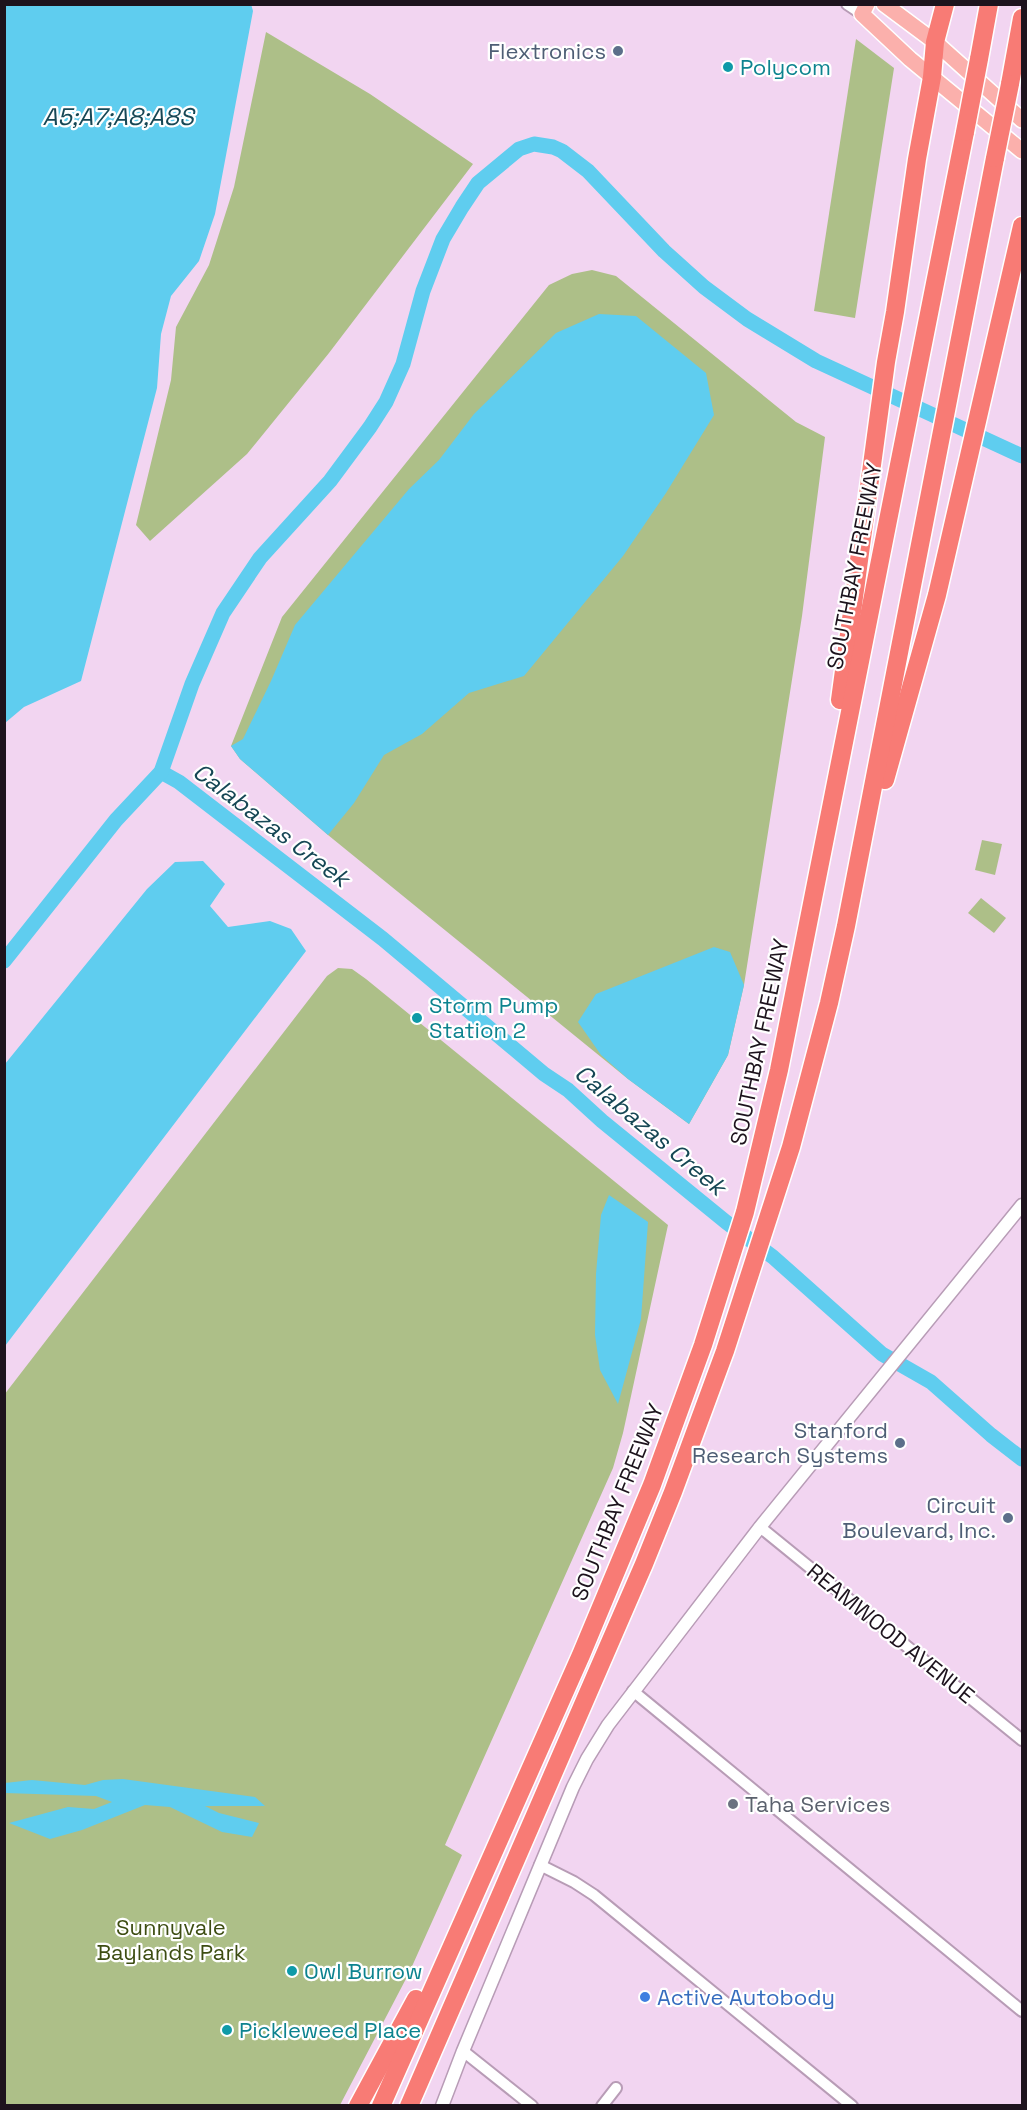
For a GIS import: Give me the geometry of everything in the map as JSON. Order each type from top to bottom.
[{"type":"highway","points":[[823,845],[837,723],[886,362],[916,159],[932,77],[935,42],[945,4]]},
{"type":"highway","name":"SOUTHBAY FREEWAY","points":[[381,2106],[623,1558],[703,1345],[745,1212],[779,1070],[989,4]]},
{"type":"highway","name":"SOUTHBAY FREEWAY","points":[[409,2106],[644,1564],[701,1417],[794,1135],[829,1003],[846,926],[1023,18]]},
{"type":"highway","points":[[846,926],[937,595],[1023,226]]},
{"type":"highway","points":[[358,2106],[479,1881]]},
{"type":"highway","points":[[421,2106],[469,1970]]},
{"type":"main road","points":[[884,4],[935,42],[1023,120]]},
{"type":"main road","points":[[864,9],[932,77],[1023,151]]},
{"type":"street","points":[[847,4],[864,9]]},
{"type":"street","points":[[442,2106],[540,1864],[587,1759],[633,1691],[760,1527],[1023,1205]]},
{"type":"street","name":"REAMWOOD AVENUE","points":[[760,1527],[1023,1740]]},
{"type":"street","points":[[633,1691],[1023,2011]]},
{"type":"street","points":[[540,1864],[594,1895],[852,2106]]},
{"type":"street","points":[[463,2051],[532,2106]]},
{"type":"street","points":[[602,2106],[616,2088]]},
{"type":"green space","points":[[266,32],[370,94],[473,164],[329,353],[247,454],[150,541],[136,525],[171,380],[176,327],[209,265],[234,187]]},
{"type":"green space","points":[[856,39],[894,68],[855,318],[814,311]]},
{"type":"green space","points":[[592,270],[616,276],[796,422],[825,437],[802,616],[744,985],[728,1055],[689,1124],[628,1079],[328,835],[240,759],[231,746],[282,617],[549,285],[572,274]]},
{"type":"green space","points":[[982,840],[1002,844],[995,875],[975,870]]},
{"type":"green space","points":[[981,898],[1006,918],[994,933],[968,913]]},
{"type":"green space","name":"Sunnyvale Baylands Park","points":[[338,968],[352,969],[366,979],[668,1225],[623,1433],[613,1468],[445,1845],[462,1855],[409,1973],[340,2105],[5,2105],[4,1395],[327,976]]},
{"type":"water","name":"A5;A7;A8;A8S","points":[[5,4],[251,4],[253,11],[215,214],[199,261],[171,296],[161,334],[157,388],[81,681],[24,707],[5,723]]},
{"type":"water","points":[[599,314],[636,316],[706,373],[714,415],[666,493],[623,556],[524,676],[469,693],[422,734],[384,755],[354,803],[328,835],[240,759],[231,746],[243,739],[295,625],[409,489],[439,460],[474,414],[556,333]]},
{"type":"water","points":[[203,861],[225,884],[210,906],[228,927],[270,921],[291,929],[306,951],[5,1346],[5,1064],[147,889],[175,862]]},
{"type":"water","points":[[714,947],[730,952],[744,985],[728,1055],[689,1124],[628,1079],[601,1055],[578,1022],[596,994]]},
{"type":"water","points":[[609,1195],[648,1222],[641,1319],[618,1404],[600,1370],[595,1335],[596,1274],[601,1215]]},
{"type":"water","points":[[123,1779],[255,1797],[265,1806],[205,1806],[219,1813],[259,1823],[252,1837],[222,1832],[170,1807],[145,1805],[82,1830],[50,1839],[9,1823],[68,1807],[94,1809],[112,1802],[96,1796],[5,1793],[5,1783],[32,1780],[85,1785],[103,1780]]},
{"type":"waterway","points":[[4,961],[116,820],[161,772],[192,684],[223,613],[260,558],[330,481],[386,402],[403,364],[423,291],[443,239],[478,183],[519,149],[534,144],[562,151],[588,171],[664,251],[704,287],[747,319],[816,361],[1022,456]]},
{"type":"waterway","name":"Calabazas Creek","points":[[161,772],[179,782],[383,939],[544,1074],[568,1090],[602,1121],[726,1222],[773,1257],[882,1354],[931,1382],[1022,1459]]},
{"type":"place","name":"Flextronics","points":[[618,51]]},
{"type":"place","name":"Polycom","points":[[728,67]]},
{"type":"place","name":"Storm Pump Station 2","points":[[417,1018]]},
{"type":"place","name":"Stanford Research Systems","points":[[900,1443]]},
{"type":"place","name":"Circuit Boulevard, Inc.","points":[[1008,1518]]},
{"type":"place","name":"Taha Services","points":[[733,1804]]},
{"type":"place","name":"Owl Burrow","points":[[292,1971]]},
{"type":"place","name":"Active Autobody","points":[[645,1997]]},
{"type":"place","name":"Pickleweed Place","points":[[227,2030]]}]
